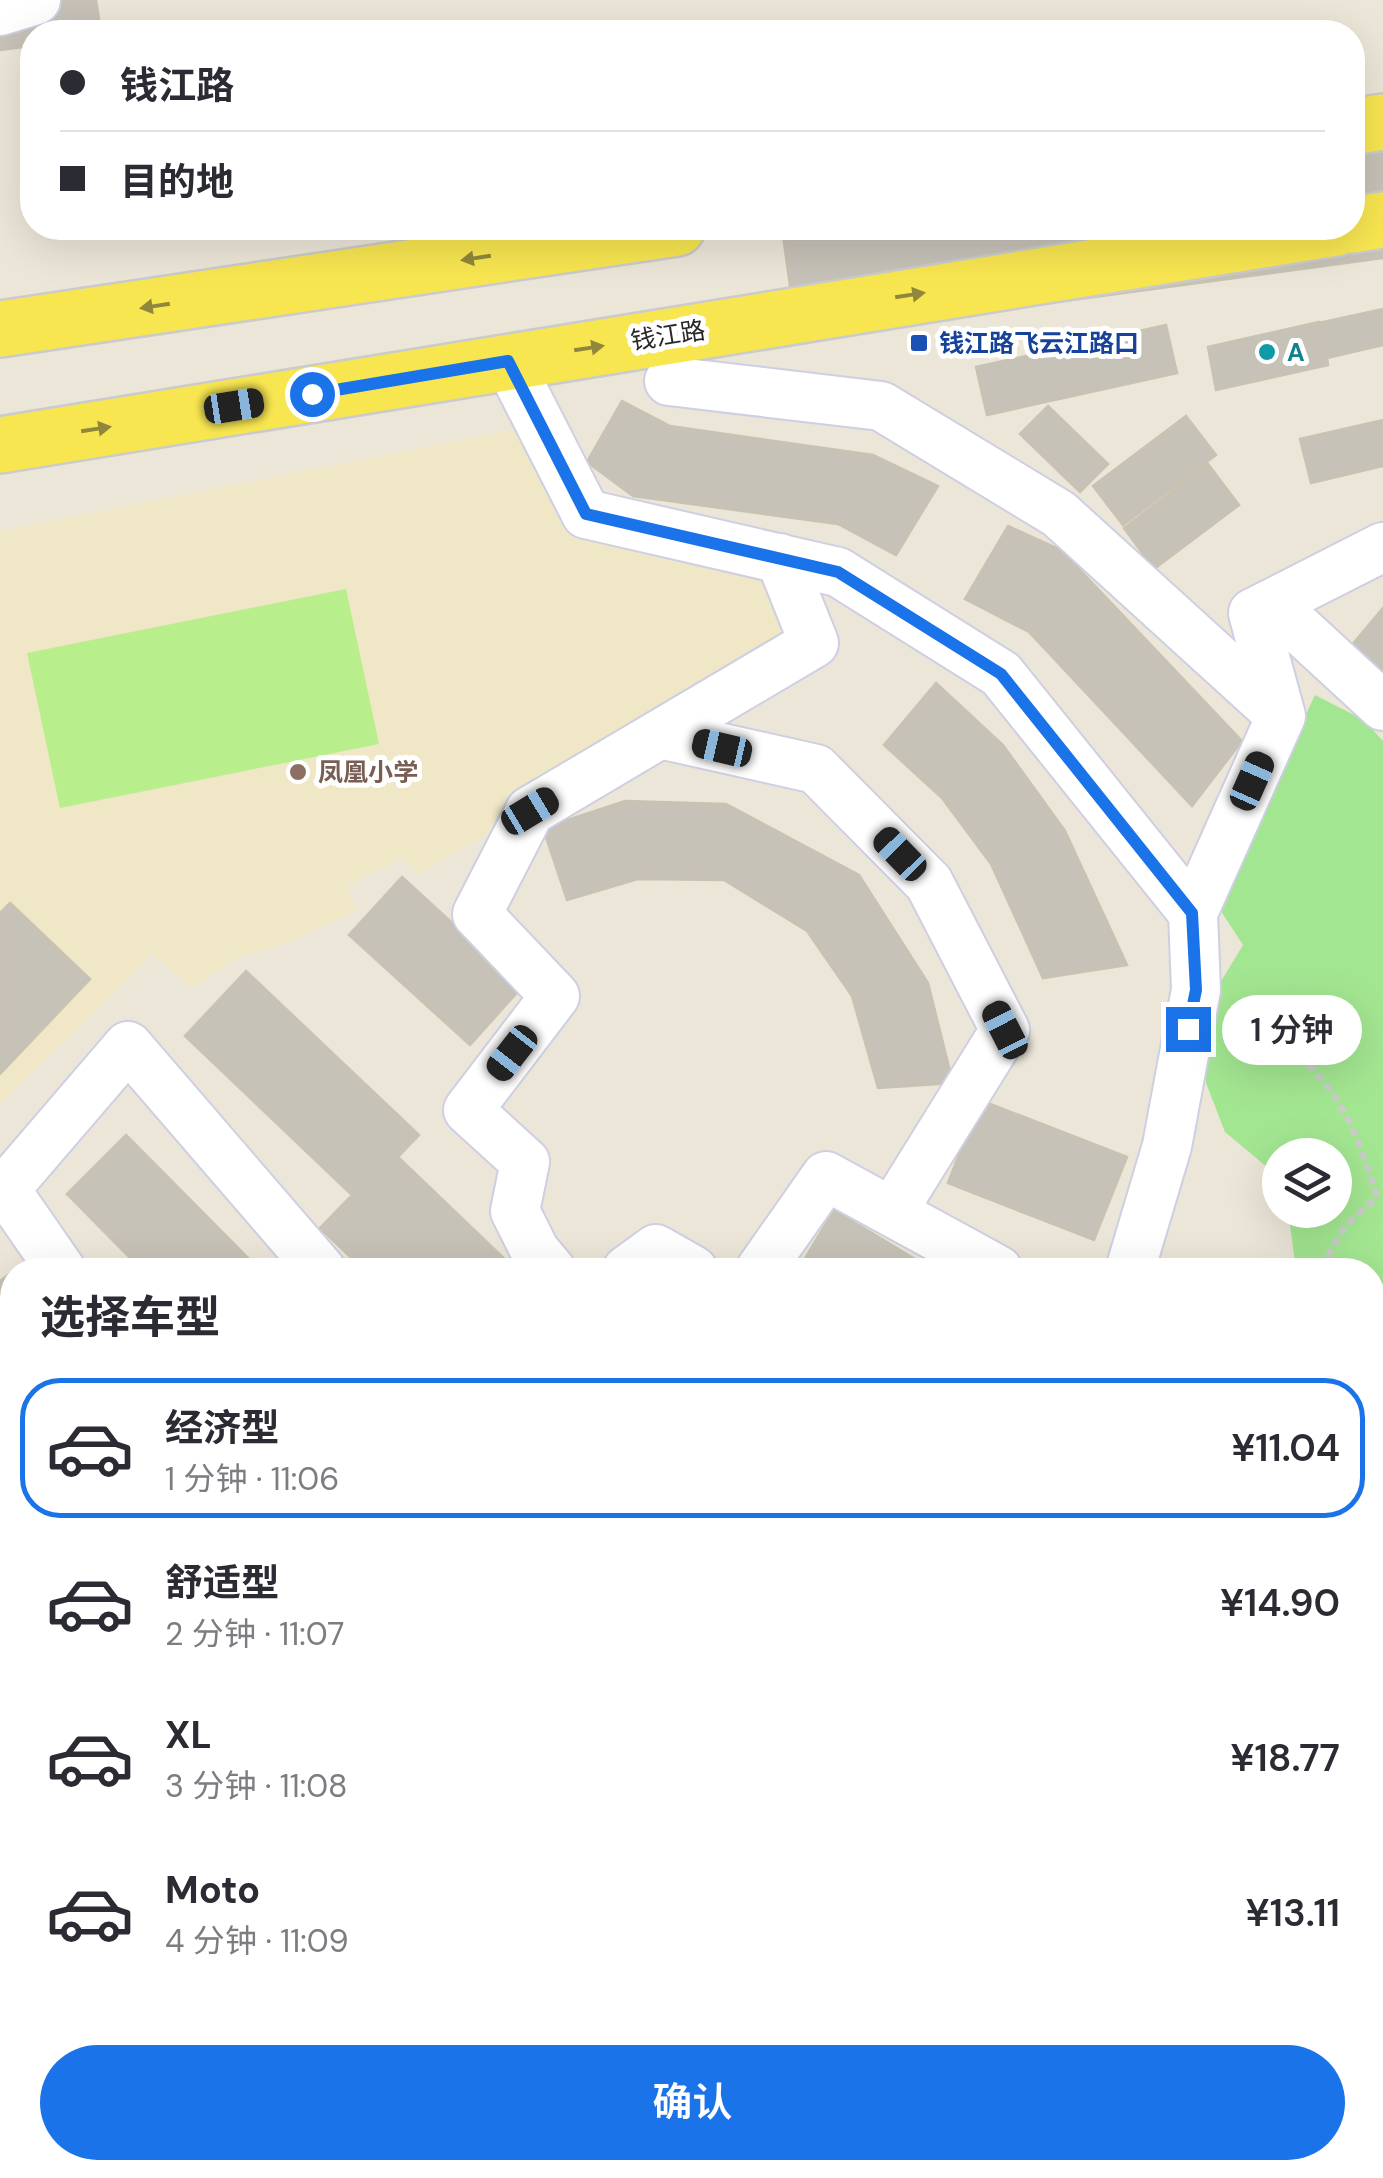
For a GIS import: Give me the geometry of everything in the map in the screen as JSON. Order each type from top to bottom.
[{"type":"main road","points":[[0,329],[596,240]]},
{"type":"main road","name":"钱江路","points":[[0,445],[1261,240]]},
{"type":"street","points":[[0,11],[36,0]]},
{"type":"street","points":[[508,361],[586,514],[838,572],[1001,674],[1192,913]]},
{"type":"street","points":[[668,381],[881,406],[1059,514],[1281,716]]},
{"type":"street","points":[[1133,1258],[1166,1146],[1196,990],[1192,913],[1281,716],[1254,613],[1383,548]]},
{"type":"street","points":[[541,1258],[515,1211],[525,1162],[468,1110],[555,996],[477,914],[530,811],[814,643],[780,558]]},
{"type":"street","points":[[1272,604],[1383,706]]},
{"type":"street","points":[[660,734],[816,769],[928,883],[1005,1030],[892,1212]]},
{"type":"street","points":[[52,1258],[2,1192],[128,1046],[310,1258]]},
{"type":"street","points":[[768,1258],[826,1176],[976,1258]]},
{"type":"street","points":[[643,1258],[656,1248],[673,1258]]},
{"type":"path","points":[[1196,990],[1286,1042],[1335,1092],[1360,1142],[1377,1196],[1345,1226],[1327,1258]]},
{"type":"shaded area","name":"凤凰小学","points":[[540,424],[586,514],[780,558],[814,643],[418,874],[402,858],[347,886],[357,911],[279,946],[239,956],[192,988],[153,954],[0,1104],[0,531]]},
{"type":"green space","points":[[346,589],[379,744],[60,808],[27,653]]},
{"type":"green space","points":[[1315,695],[1364,720],[1383,741],[1383,1258],[1294,1258],[1290,1228],[1352,1228],[1352,1138],[1262,1138],[1262,1163],[1225,1132],[1206,1083],[1206,1006],[1243,945],[1217,905]]},
{"type":"building","points":[[0,0],[96,0],[99,20],[20,20],[20,48],[0,50]]},
{"type":"building","points":[[1383,112],[1383,258],[797,337],[784,240],[1365,240],[1365,115]]},
{"type":"building","name":"A","points":[[1383,309],[1383,345],[1327,358],[1328,365],[1216,390],[1208,347]]},
{"type":"building","name":"A","points":[[1319,322],[1328,365],[1216,390],[1208,347]]},
{"type":"building","points":[[1166,325],[1177,373],[987,415],[976,367]]},
{"type":"building","points":[[622,401],[670,426],[873,455],[938,486],[896,555],[838,524],[633,496],[587,462]]},
{"type":"building","points":[[1048,406],[1108,464],[1080,492],[1020,434]]},
{"type":"building","points":[[1186,416],[1216,455],[1123,525],[1093,486]]},
{"type":"building","points":[[1383,420],[1383,466],[1311,483],[1300,439]]},
{"type":"building","points":[[1208,464],[1239,505],[1154,569],[1124,528]]},
{"type":"building","points":[[1008,526],[1061,550],[1242,741],[1192,806],[1029,632],[965,599]]},
{"type":"building","points":[[1383,608],[1383,673],[1352,645]]},
{"type":"building","points":[[936,683],[1003,745],[1065,831],[1127,965],[1043,978],[991,864],[942,798],[884,745]]},
{"type":"building","points":[[625,801],[726,804],[859,875],[928,983],[953,1083],[878,1088],[852,996],[807,931],[724,880],[638,879],[567,900],[543,828]]},
{"type":"building","points":[[402,877],[522,987],[470,1045],[349,935]]},
{"type":"building","points":[[10,903],[90,979],[0,1074],[0,913]]},
{"type":"building","points":[[246,971],[419,1135],[398,1157],[504,1258],[351,1258],[320,1228],[352,1195],[185,1036]]},
{"type":"building","points":[[980,1100],[1127,1157],[1094,1240],[948,1183]]},
{"type":"building","points":[[126,1135],[248,1258],[130,1258],[67,1194]]},
{"type":"building","points":[[834,1210],[913,1258],[805,1258]]},
{"type":"place","name":"钱江路飞云江路口","points":[[919,343]]},
{"type":"place","name":"A","points":[[1267,352]]},
{"type":"place","name":"凤凰小学","points":[[298,772]]},
{"type":"route","points":[[312,394],[508,361],[586,514],[838,572],[1001,674],[1192,913],[1196,990],[1188,1029]]}]
